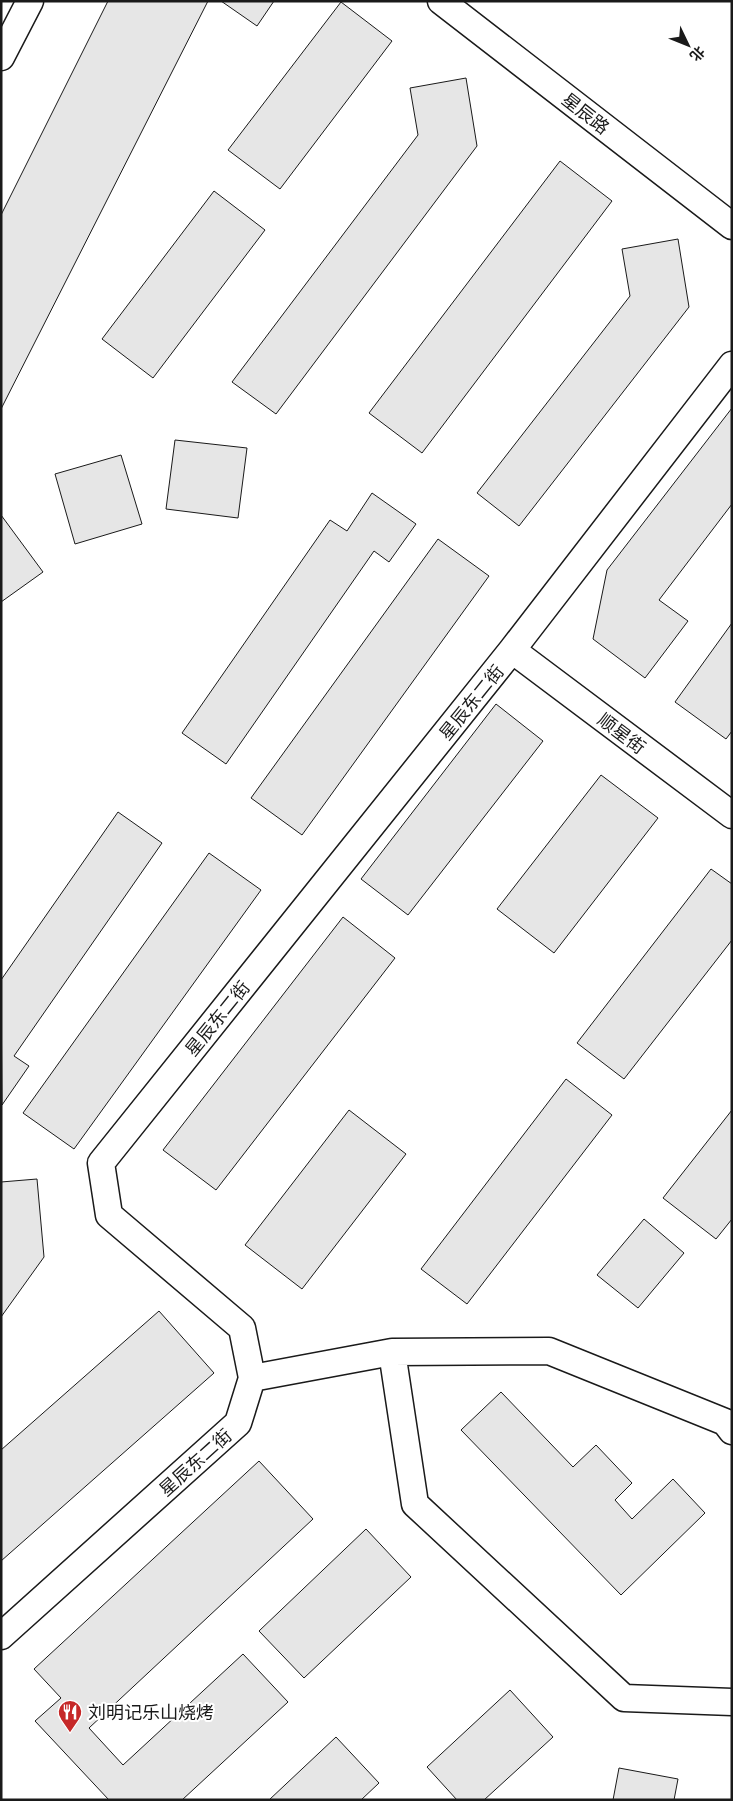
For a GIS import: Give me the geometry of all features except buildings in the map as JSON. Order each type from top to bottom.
[{"type":"street","points":[[1,57],[30,1]]},
{"type":"street","name":"星辰路","points":[[441,1],[732,226]]},
{"type":"street","name":"星辰东二街","points":[[1,1636],[238,1423],[252,1378],[242,1328],[109,1214],[101,1163],[512,650],[732,366]]},
{"type":"street","name":"顺星街","points":[[512,650],[732,815]]},
{"type":"street","points":[[252,1378],[392,1352],[549,1351],[725,1422],[732,1431]]},
{"type":"street","points":[[392,1352],[415,1504],[624,1698],[732,1702]]},
{"type":"place","name":"刘明记乐山烧烤","points":[[70,1733]]}]
